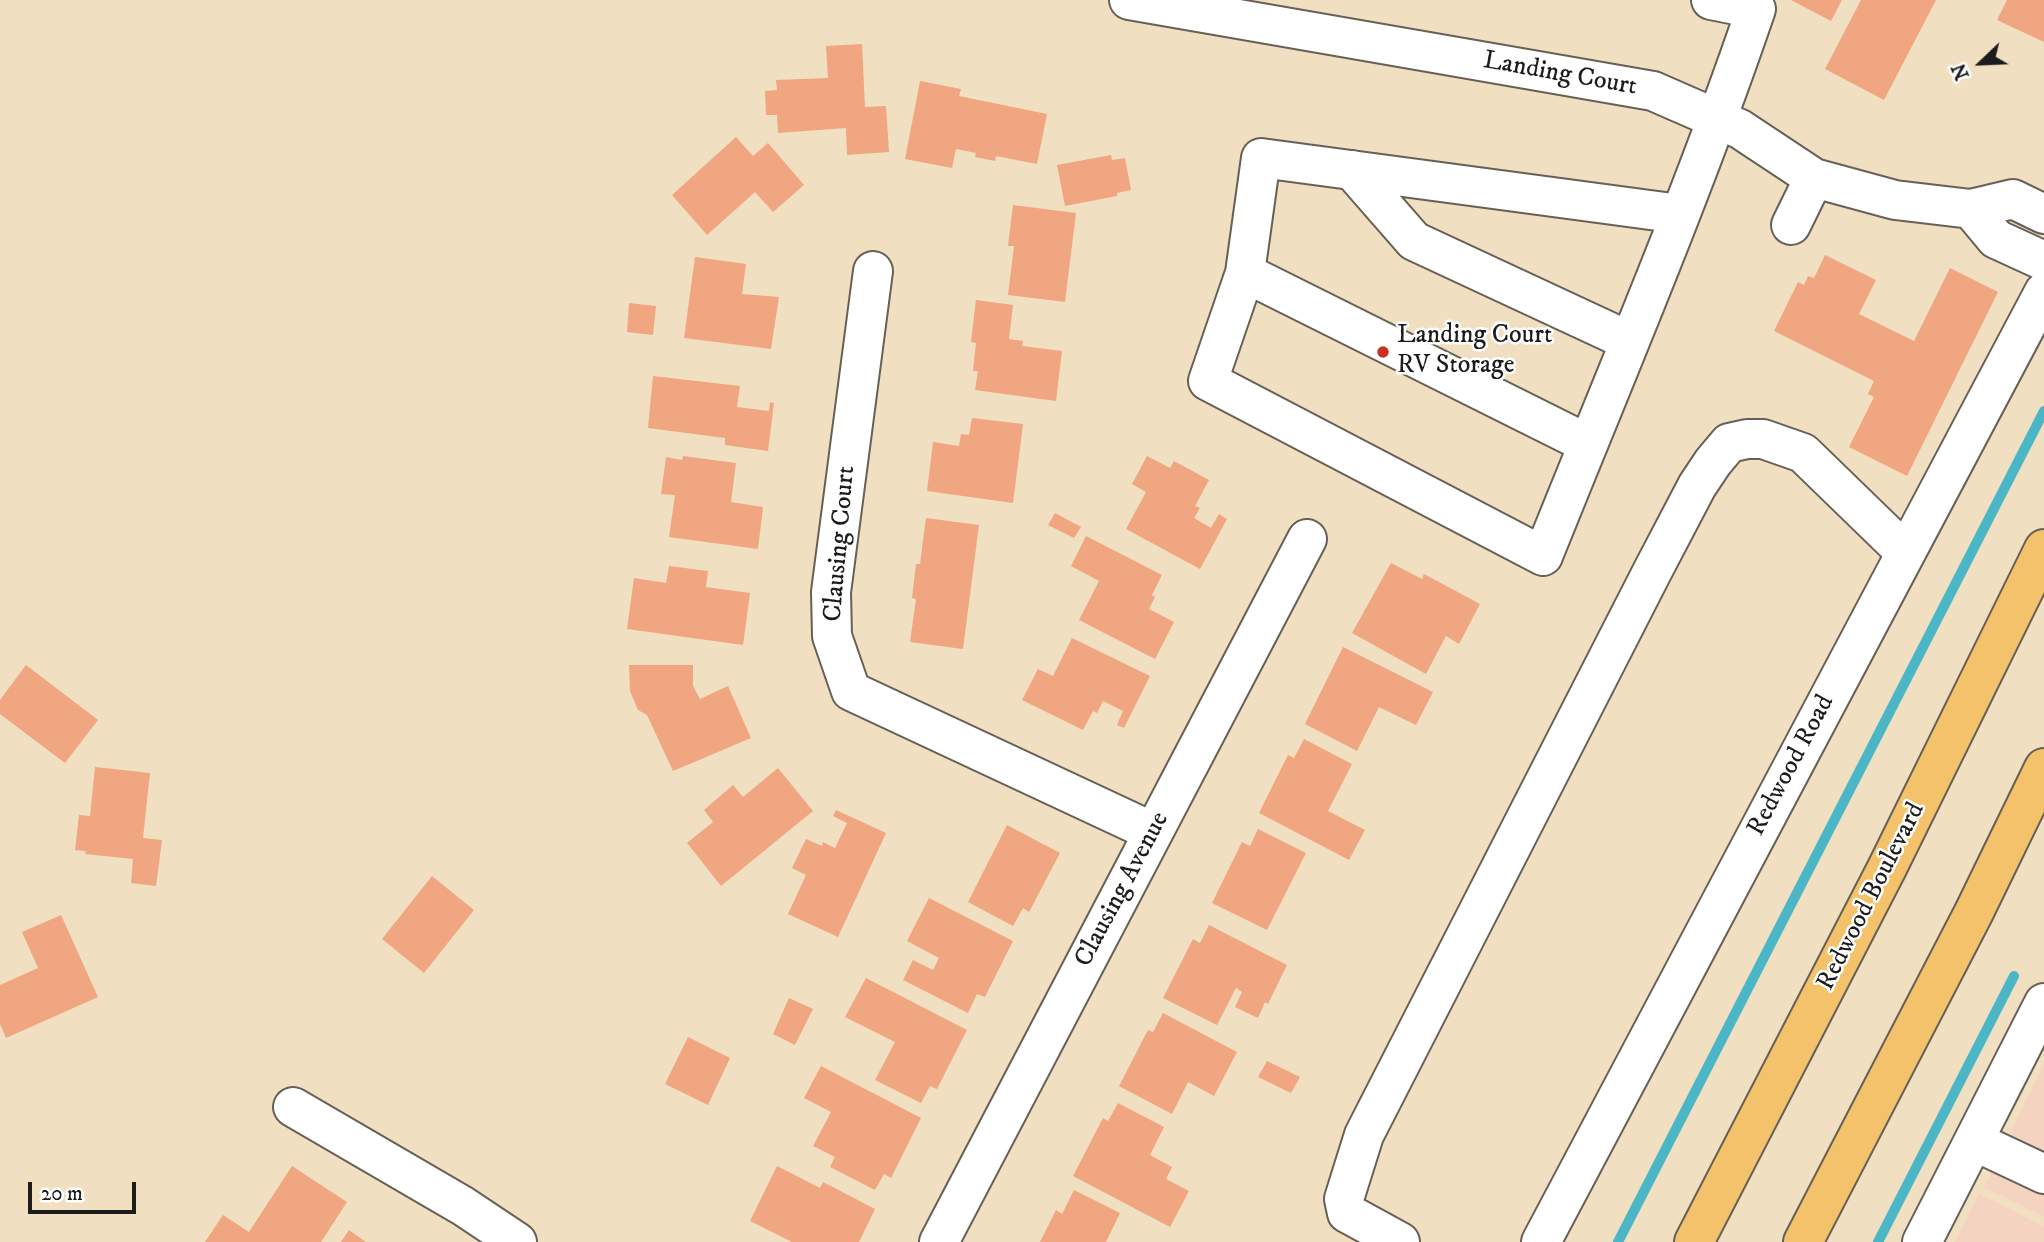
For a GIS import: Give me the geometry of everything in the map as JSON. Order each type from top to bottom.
[{"type":"main road","name":"Redwood Boulevard","points":[[1695,1242],[1887,868],[2044,549]]},
{"type":"main road","points":[[1803,1242],[1974,912],[2044,768]]},
{"type":"street","name":"Landing Court","points":[[1129,0],[1220,8],[1653,91],[1740,129],[1814,178],[1895,200],[1970,209],[2013,199],[2044,214]]},
{"type":"street","points":[[1680,214],[1261,158],[1245,273],[1208,381],[1543,556],[1718,120],[1756,9],[1711,0]]},
{"type":"street","points":[[1352,170],[1413,241],[1629,341]]},
{"type":"street","points":[[1791,225],[1814,178]]},
{"type":"street","points":[[1970,209],[1996,239],[2044,261]]},
{"type":"street","name":"Clausing Court","points":[[873,271],[831,592],[832,636],[851,691],[1153,832]]},
{"type":"street","points":[[1245,273],[1588,444]]},
{"type":"street","name":"Redwood Road","points":[[1541,1242],[2044,292]]},
{"type":"street","points":[[1400,1242],[1347,1213],[1344,1199],[1364,1135],[1641,592],[1713,461],[1729,443],[1746,439],[1763,439],[1803,453],[1905,552]]},
{"type":"street","name":"Clausing Avenue","points":[[939,1242],[1307,539]]},
{"type":"street","points":[[1922,1242],[2044,1003]]},
{"type":"street","points":[[293,1107],[463,1206],[517,1242]]},
{"type":"street","points":[[1973,1141],[2044,1174]]},
{"type":"shaded area","points":[[2044,1064],[2044,1217],[1984,1187]]},
{"type":"shaded area","points":[[1979,1194],[2044,1227],[2044,1242],[1955,1242]]},
{"type":"building","points":[[1791,0],[1842,0],[1831,21]]},
{"type":"building","points":[[1861,0],[1936,0],[1884,100],[1825,69]]},
{"type":"building","points":[[2007,0],[2044,0],[2044,42],[1997,20]]},
{"type":"building","points":[[862,44],[865,107],[886,106],[889,152],[847,155],[846,128],[778,133],[777,115],[766,115],[765,91],[777,90],[776,80],[828,78],[826,46]]},
{"type":"building","points":[[920,81],[961,89],[959,96],[1047,114],[1037,164],[996,156],[995,161],[956,149],[952,168],[905,159]]},
{"type":"building","points":[[736,137],[753,156],[768,143],[804,185],[773,212],[755,192],[707,235],[672,195]]},
{"type":"building","points":[[1111,155],[1112,160],[1125,158],[1131,190],[1117,193],[1117,196],[1065,206],[1057,165]]},
{"type":"building","points":[[1013,205],[1076,213],[1065,302],[1008,295],[1014,246],[1008,246]]},
{"type":"building","points":[[1825,255],[1876,280],[1859,314],[1914,341],[1950,268],[1998,292],[1907,476],[1849,447],[1874,397],[1868,394],[1874,381],[1774,331],[1798,282],[1804,285],[1808,276],[1814,278]]},
{"type":"building","points":[[695,257],[746,264],[742,294],[779,297],[771,349],[684,338]]},
{"type":"building","points":[[976,300],[1013,305],[1009,339],[1023,341],[1022,346],[1062,351],[1056,401],[975,390],[978,371],[973,371],[976,343],[971,342]]},
{"type":"building","points":[[629,303],[656,306],[653,335],[627,332]]},
{"type":"building","points":[[653,376],[740,386],[737,407],[769,411],[770,402],[774,403],[768,451],[725,445],[725,438],[648,428]]},
{"type":"building","points":[[972,418],[1023,424],[1013,503],[927,491],[933,442],[959,446],[961,434],[969,435]]},
{"type":"building","points":[[683,456],[736,463],[731,502],[763,507],[758,549],[669,537],[675,495],[661,494],[666,457],[682,460]]},
{"type":"building","points":[[1147,456],[1170,468],[1174,461],[1209,480],[1195,506],[1200,508],[1194,518],[1211,528],[1219,514],[1227,519],[1200,569],[1126,529],[1146,492],[1132,484]]},
{"type":"building","points":[[1055,513],[1081,527],[1074,538],[1048,525]]},
{"type":"building","points":[[926,518],[979,525],[963,649],[910,642],[916,599],[912,598],[916,564],[920,564]]},
{"type":"building","points":[[1086,536],[1162,575],[1152,595],[1155,597],[1149,609],[1174,622],[1155,659],[1079,620],[1099,581],[1071,566]]},
{"type":"building","points":[[1391,563],[1422,579],[1424,574],[1480,604],[1459,644],[1446,636],[1426,674],[1352,633]]},
{"type":"building","points":[[669,566],[708,571],[706,587],[750,593],[743,645],[627,629],[634,578],[666,583]]},
{"type":"building","points":[[1072,638],[1150,676],[1124,728],[1117,725],[1123,711],[1103,701],[1097,713],[1093,711],[1083,730],[1022,700],[1038,669],[1053,676]]},
{"type":"building","points":[[1343,647],[1433,692],[1416,725],[1379,707],[1357,751],[1305,724]]},
{"type":"building","points":[[26,665],[98,720],[65,763],[0,714],[0,700]]},
{"type":"building","points":[[629,665],[693,665],[693,686],[700,699],[728,686],[751,738],[673,771],[647,715],[638,710],[630,691]]},
{"type":"building","points":[[1304,739],[1352,764],[1328,811],[1365,830],[1349,860],[1259,813],[1288,755],[1294,758]]},
{"type":"building","points":[[95,767],[150,773],[143,838],[162,840],[156,886],[131,883],[133,859],[85,854],[86,851],[75,850],[79,815],[90,816]]},
{"type":"building","points":[[778,768],[813,811],[721,886],[687,843],[713,822],[704,810],[733,785],[743,797]]},
{"type":"building","points":[[836,810],[886,833],[838,937],[788,914],[806,875],[792,868],[806,839],[822,846],[823,842],[835,848],[847,823],[833,816]]},
{"type":"building","points":[[1007,825],[1060,853],[1029,912],[1023,908],[1013,926],[968,902]]},
{"type":"building","points":[[1258,829],[1306,853],[1267,930],[1212,903],[1242,842],[1250,846]]},
{"type":"building","points":[[432,876],[474,910],[424,973],[382,939]]},
{"type":"building","points":[[929,898],[1013,941],[985,997],[977,994],[968,1013],[903,980],[913,960],[933,970],[939,958],[907,941]]},
{"type":"building","points":[[61,915],[98,997],[6,1038],[0,1024],[0,985],[38,968],[22,932]]},
{"type":"building","points":[[1209,925],[1287,965],[1258,1018],[1235,1007],[1242,992],[1236,988],[1217,1025],[1163,998],[1193,939],[1200,943]]},
{"type":"building","points":[[866,978],[967,1030],[937,1089],[930,1086],[921,1103],[875,1080],[895,1042],[845,1017]]},
{"type":"building","points":[[789,998],[813,1009],[795,1045],[773,1034]]},
{"type":"building","points":[[1163,1013],[1237,1052],[1214,1096],[1188,1082],[1172,1114],[1119,1086],[1148,1030],[1153,1032]]},
{"type":"building","points":[[688,1037],[730,1058],[708,1105],[665,1084]]},
{"type":"building","points":[[1267,1061],[1300,1077],[1291,1093],[1258,1077]]},
{"type":"building","points":[[821,1066],[921,1118],[891,1178],[884,1174],[875,1190],[830,1167],[835,1157],[813,1146],[831,1112],[804,1098]]},
{"type":"building","points":[[1118,1103],[1164,1127],[1150,1155],[1172,1167],[1166,1179],[1189,1191],[1170,1227],[1073,1176],[1103,1118],[1108,1121]]},
{"type":"building","points":[[292,1166],[347,1202],[321,1242],[205,1242],[223,1215],[249,1232]]},
{"type":"building","points":[[777,1166],[820,1188],[823,1182],[875,1209],[859,1242],[792,1242],[750,1221]]},
{"type":"building","points":[[1074,1190],[1120,1213],[1106,1242],[1040,1242],[1056,1210],[1062,1214]]},
{"type":"building","points":[[349,1230],[366,1242],[341,1242]]},
{"type":"waterway","points":[[1618,1242],[2044,411]]},
{"type":"waterway","points":[[1878,1242],[2014,976]]},
{"type":"place","name":"Landing Court RV Storage","points":[[1383,352]]}]
